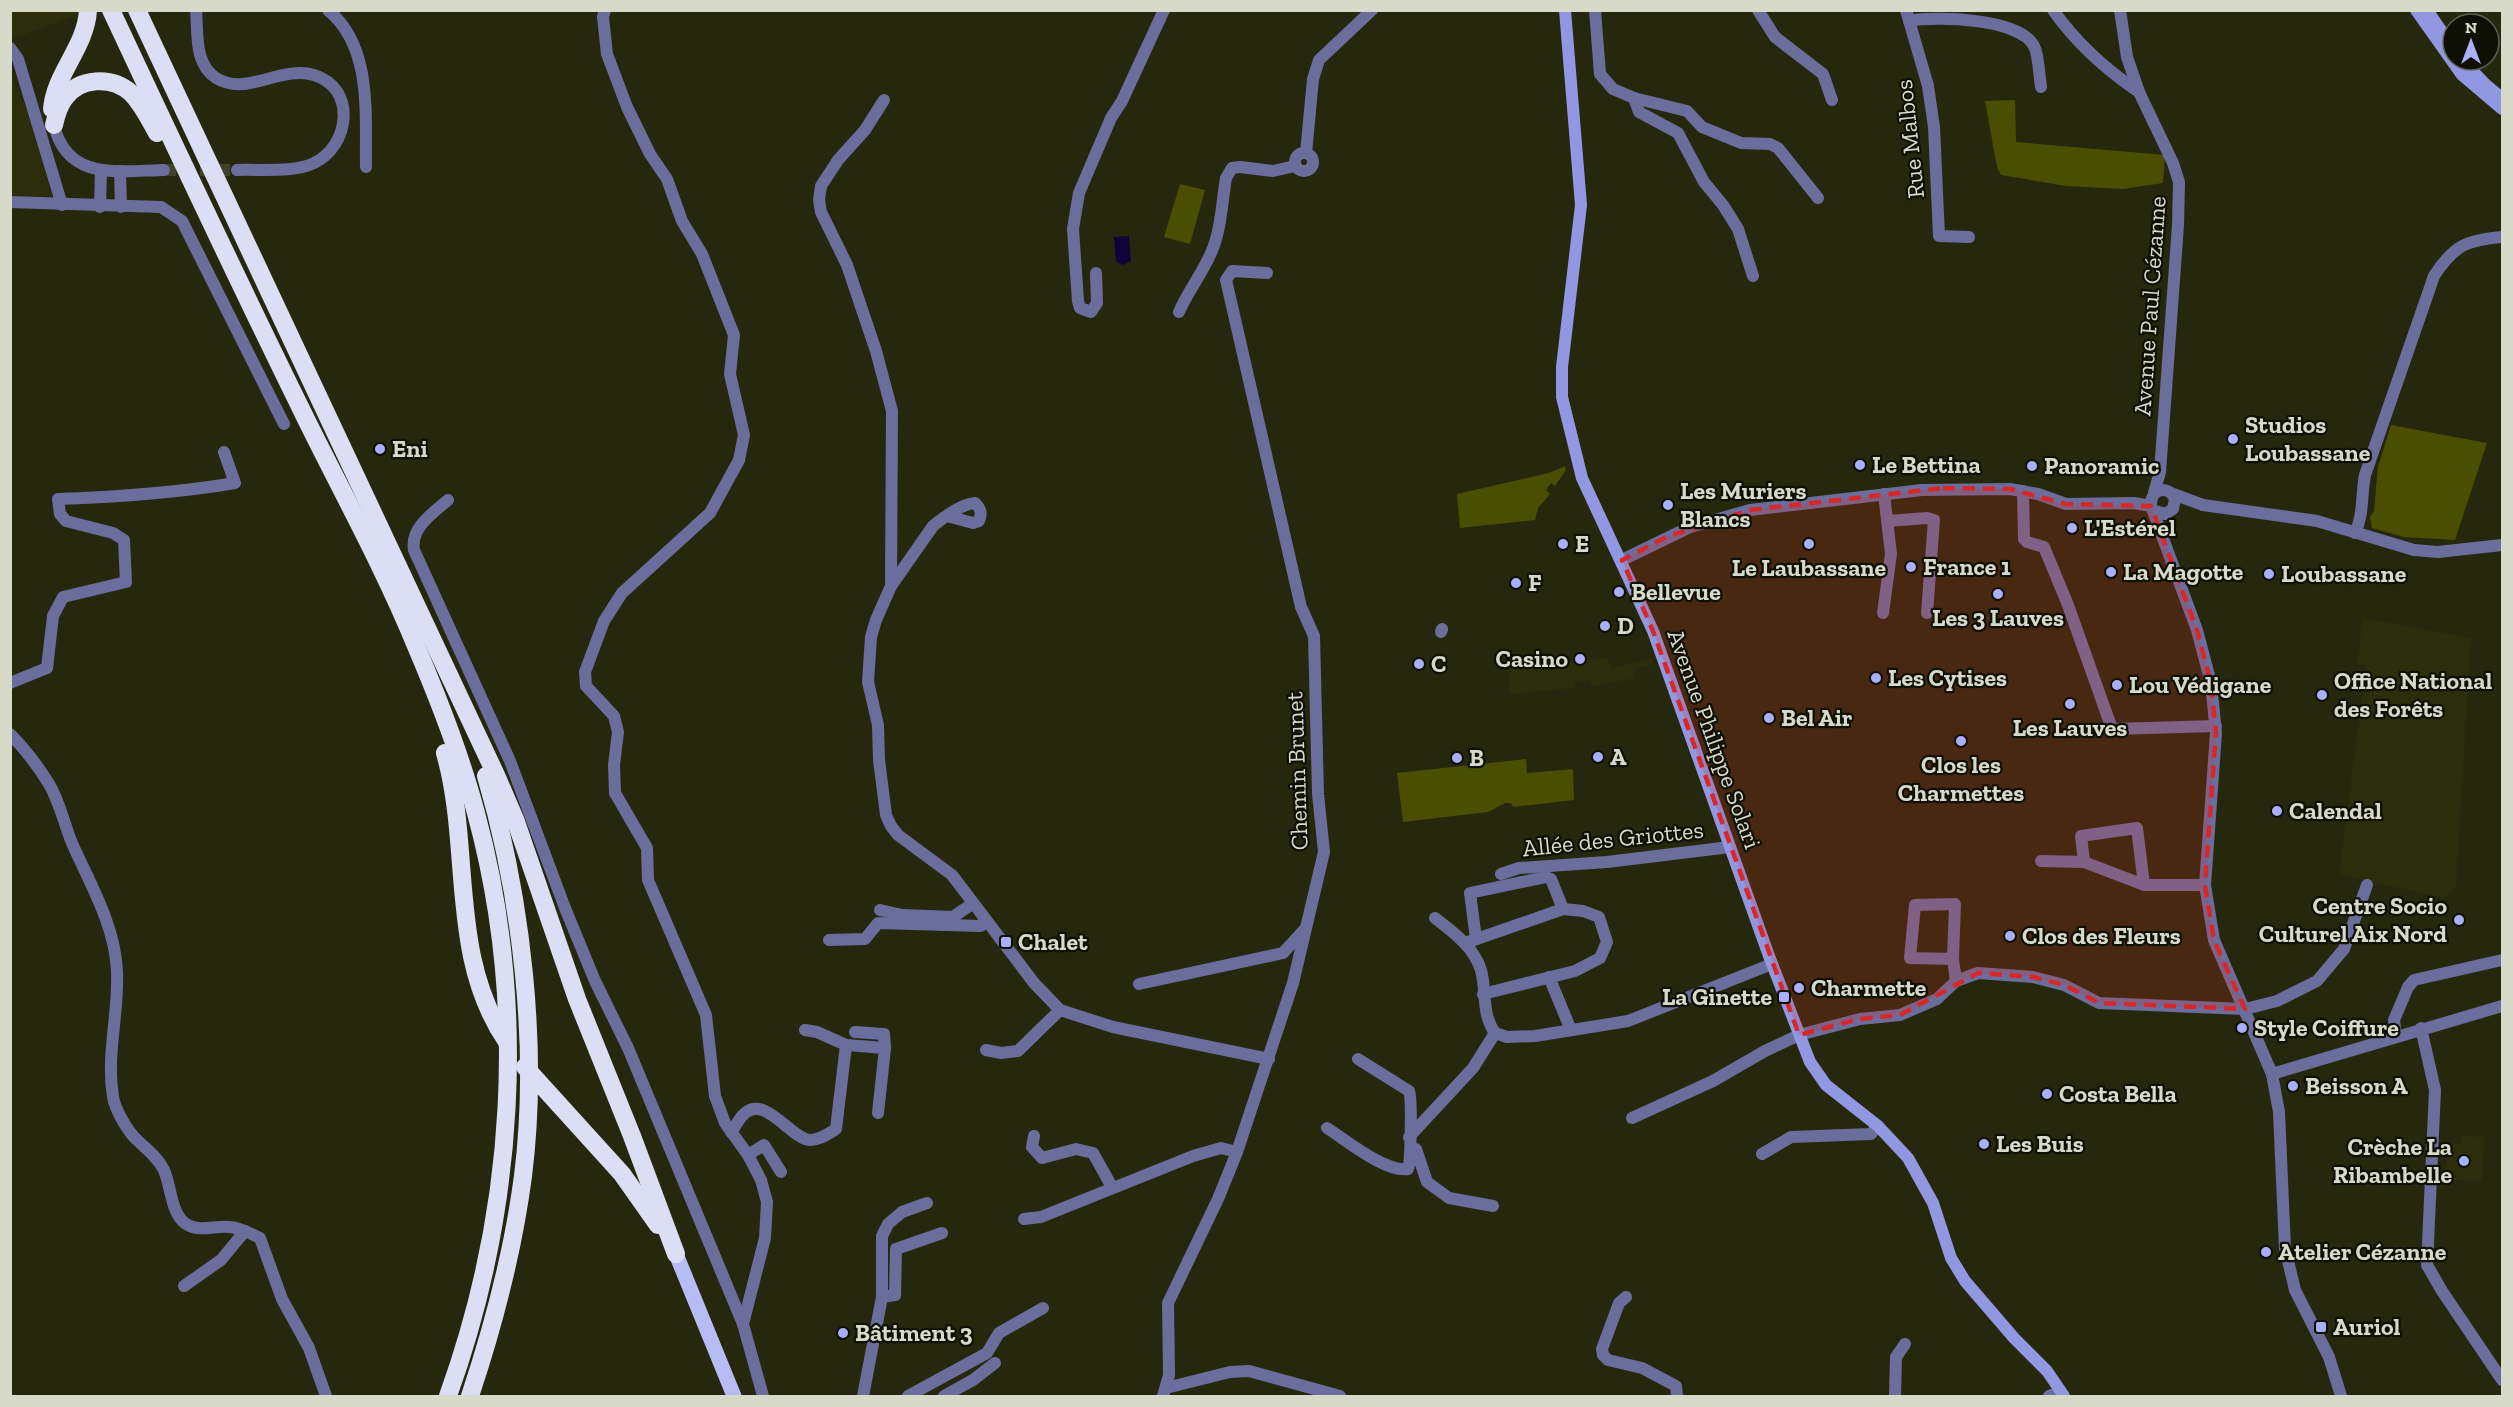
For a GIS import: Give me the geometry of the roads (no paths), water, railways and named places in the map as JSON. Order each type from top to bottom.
[{"type":"highway","points":[[54,125],[53,98],[81,40],[88,10]]},
{"type":"highway","points":[[111,10],[214,232],[416,645],[457,753],[476,812],[493,892],[507,1009],[506,1130],[500,1185],[482,1284],[448,1396]]},
{"type":"highway","points":[[137,10],[283,318],[515,819],[577,999],[676,1254]]},
{"type":"highway","points":[[150,10],[190,125]]},
{"type":"highway","points":[[54,125],[63,100],[77,86],[105,82],[124,88],[133,95],[144,111],[214,232]]},
{"type":"highway","points":[[416,645],[454,792],[466,930],[480,984],[492,1015],[505,1039],[526,1067],[622,1174],[676,1254]]},
{"type":"highway","points":[[458,695],[495,806],[507,862],[518,921],[525,984],[528,1051],[523,1174],[513,1238],[500,1301],[470,1396]]},
{"type":"main road","name":"Avenue Philippe Solari","points":[[1565,10],[1581,205],[1562,367],[1562,397],[1586,489],[1622,560],[1653,632],[1772,964],[1810,1062],[1826,1085],[1898,1145],[1916,1170],[1933,1203],[1952,1258],[1965,1281],[2007,1331],[2047,1371],[2063,1394]]},
{"type":"main road","points":[[2416,10],[2462,75],[2502,109]]},
{"type":"main road","points":[[2427,10],[2441,30]]},
{"type":"main road","points":[[2473,72],[2502,98]]},
{"type":"main road","points":[[676,1254],[734,1396]]},
{"type":"street","points":[[196,10],[200,57],[202,64],[214,77],[236,85],[283,73],[303,72],[328,82],[343,102],[344,123],[340,137],[325,157],[313,164],[295,168],[237,170]]},
{"type":"street","points":[[328,10],[340,23],[362,68],[366,167]]},
{"type":"street","points":[[605,10],[603,17],[607,54],[627,107],[650,154],[667,179],[682,221],[702,254],[734,335],[730,374],[744,435],[739,460],[710,513],[622,592],[604,621],[585,672],[586,686],[614,716],[618,732],[614,765],[615,793],[647,848],[648,880],[705,1015],[715,1096],[725,1123],[748,1155],[761,1180],[767,1202],[765,1238],[743,1324]]},
{"type":"street","points":[[1096,273],[1097,303],[1091,312],[1084,311],[1080,308],[1076,280],[1073,229],[1077,201],[1100,142],[1122,101],[1164,10]]},
{"type":"street","points":[[1179,312],[1187,291],[1212,251],[1226,178],[1232,168],[1273,171],[1295,166],[1296,157],[1306,153],[1313,79],[1319,60],[1372,10]]},
{"type":"street","points":[[1595,10],[1600,74],[1613,89],[1634,98],[1687,111],[1702,127],[1741,143],[1770,144],[1778,148],[1818,198]]},
{"type":"street","points":[[2053,10],[2078,42],[2103,66],[2139,92]]},
{"type":"street","name":"Avenue Paul Cézanne","points":[[2120,10],[2127,57],[2139,92],[2174,163],[2179,182],[2160,472],[2153,502]]},
{"type":"street","points":[[1757,11],[1775,37],[1823,74],[1832,99]]},
{"type":"street","points":[[1908,16],[1967,19],[2010,30],[2025,37],[2034,45],[2041,87]]},
{"type":"street","name":"Rue Malbos","points":[[1908,16],[1922,60],[1930,96],[1934,127],[1939,236],[1969,237]]},
{"type":"street","points":[[10,48],[18,59],[62,206]]},
{"type":"street","points":[[1634,98],[1639,112],[1678,133],[1704,182],[1723,205],[1738,229],[1753,276]]},
{"type":"street","points":[[884,100],[865,130],[838,160],[821,186],[819,200],[821,212],[847,265],[876,351],[892,411],[891,586]]},
{"type":"street","points":[[54,125],[57,138],[68,156],[76,163],[101,170],[164,170]]},
{"type":"street","points":[[100,207],[101,170]]},
{"type":"street","points":[[120,171],[121,207]]},
{"type":"street","points":[[10,202],[62,206],[161,207],[182,221],[284,424]]},
{"type":"street","points":[[2355,533],[2362,518],[2365,475],[2434,276],[2447,255],[2462,245],[2483,238],[2502,237]]},
{"type":"street","name":"Chemin Brunet","points":[[1165,1392],[1169,1363],[1168,1303],[1218,1199],[1237,1152],[1293,983],[1324,852],[1318,794],[1314,636],[1301,607],[1226,280],[1232,271],[1267,273]]},
{"type":"street","points":[[10,683],[47,668],[53,616],[63,597],[126,582],[124,540],[114,533],[66,520],[60,514],[58,499],[183,492],[234,483],[224,452]]},
{"type":"street","name":"Avenue Paul Cézanne","points":[[2160,472],[2171,493]]},
{"type":"street","points":[[1622,560],[1666,537],[1718,518],[1760,509],[1884,494],[1943,488],[2024,491],[2066,504],[2153,502]]},
{"type":"street","points":[[2153,502],[2161,490],[2203,505],[2303,517],[2399,547],[2426,551],[2463,550],[2502,545]]},
{"type":"street","points":[[2024,491],[2024,539],[2044,547],[2051,562],[2112,729],[2216,726]]},
{"type":"street","points":[[2162,532],[2175,501],[2171,493]]},
{"type":"street","points":[[1883,613],[1892,554],[1884,494]]},
{"type":"street","points":[[448,500],[421,524],[414,538],[414,550],[510,761],[582,950],[628,1048],[743,1324],[763,1396]]},
{"type":"street","points":[[2153,502],[2161,514],[2203,505]]},
{"type":"street","points":[[2153,502],[2162,532],[2163,544],[2169,552],[2205,658],[2216,726],[2205,885],[2214,940],[2272,1074],[2279,1112],[2285,1248],[2295,1290],[2329,1357],[2341,1396]]},
{"type":"street","points":[[947,516],[933,525],[891,586],[876,620],[869,655],[868,682],[878,725],[879,760],[886,815],[891,826],[898,835],[952,875],[1034,983],[1060,1010],[1113,1028],[1269,1059]]},
{"type":"street","points":[[1888,521],[1927,518],[1934,520],[1927,613]]},
{"type":"street","points":[[10,734],[24,748],[51,787],[72,842],[104,912],[114,944],[117,970],[116,1011],[111,1056],[114,1099],[132,1136],[159,1160],[180,1219],[187,1225],[206,1229],[230,1227],[260,1238],[282,1299],[309,1347],[326,1396]]},
{"type":"street","points":[[2084,862],[2081,836],[2137,828],[2144,885]]},
{"type":"street","name":"Allée des Griottes","points":[[1501,874],[1519,868],[1606,862],[1730,847]]},
{"type":"street","points":[[2041,861],[2084,862],[2144,885],[2205,885]]},
{"type":"street","points":[[1563,909],[1551,879],[1546,877],[1470,893],[1471,941],[1481,970],[1485,1013],[1495,1033],[1507,1037],[1535,1036],[1628,1021],[1772,964]]},
{"type":"street","points":[[1632,1118],[1713,1081],[1798,1035],[1860,1019],[1900,1015],[1937,999],[1956,981],[1978,973],[2033,977],[2064,985],[2099,1003],[2245,1010],[2277,1001],[2317,981],[2344,949],[2367,885]]},
{"type":"street","points":[[880,910],[902,915],[953,917],[972,904]]},
{"type":"street","points":[[1953,959],[1910,958],[1915,905],[1955,904],[1953,959],[1956,981]]},
{"type":"street","points":[[1471,941],[1563,909],[1583,911],[1599,916],[1607,942],[1600,958],[1575,970],[1484,994]]},
{"type":"street","points":[[1435,918],[1471,941]]},
{"type":"street","points":[[829,940],[865,939],[878,923],[981,926],[985,920]]},
{"type":"street","points":[[1139,984],[1283,953],[1304,930]]},
{"type":"street","points":[[2396,1036],[2394,1020],[2408,987],[2414,980],[2502,960]]},
{"type":"street","points":[[1549,977],[1571,1030]]},
{"type":"street","points":[[2272,1074],[2502,1006]]},
{"type":"street","points":[[986,1050],[1001,1053],[1018,1051],[1060,1010]]},
{"type":"street","points":[[2421,1029],[2435,1090],[2427,1264],[2442,1291],[2502,1380]]},
{"type":"street","points":[[805,1030],[817,1032],[846,1045],[885,1047]]},
{"type":"street","points":[[855,1032],[884,1034],[885,1047],[878,1113]]},
{"type":"street","points":[[1409,1137],[1473,1068],[1495,1033]]},
{"type":"street","points":[[731,1132],[742,1114],[755,1110],[771,1113],[799,1136],[809,1140],[823,1137],[836,1129],[846,1045]]},
{"type":"street","points":[[1327,1128],[1384,1164],[1400,1170],[1408,1169],[1411,1162],[1409,1137],[1412,1098],[1409,1091],[1358,1059]]},
{"type":"street","points":[[1762,1154],[1791,1137],[1871,1134],[1878,1126]]},
{"type":"street","points":[[1034,1136],[1032,1147],[1042,1158],[1076,1149],[1093,1153],[1112,1187]]},
{"type":"street","points":[[1409,1137],[1416,1149],[1427,1182],[1449,1198],[1493,1206]]},
{"type":"street","points":[[748,1155],[764,1145],[781,1172]]},
{"type":"street","points":[[1024,1219],[1041,1217],[1193,1156],[1221,1148],[1237,1152]]},
{"type":"street","points":[[862,1396],[882,1297],[882,1236],[888,1224],[902,1212],[927,1203]]},
{"type":"street","points":[[184,1286],[221,1260],[245,1231]]},
{"type":"street","points":[[882,1297],[895,1295],[896,1249],[942,1233]]},
{"type":"street","points":[[1626,1296],[1619,1303],[1602,1349],[1602,1355],[1608,1360],[1642,1368],[1676,1386],[1677,1396]]},
{"type":"street","points":[[908,1396],[987,1353],[999,1334],[1043,1308]]},
{"type":"street","points":[[1895,1396],[1896,1358],[1905,1344]]},
{"type":"street","points":[[944,1396],[973,1380],[995,1363]]},
{"type":"street","points":[[1165,1392],[1230,1372],[1248,1371],[1340,1396]]},
{"type":"street","points":[[2049,1396],[2063,1394]]},
{"type":"tunnel","points":[[164,170],[237,170]]},
{"type":"place","name":"Studios Loubassane","points":[[2233,439]]},
{"type":"place","name":"Eni","points":[[380,449]]},
{"type":"place","name":"Le Bettina","points":[[1860,465]]},
{"type":"place","name":"Panoramic","points":[[2032,466]]},
{"type":"place","name":"Les Muriers Blancs","points":[[1668,505]]},
{"type":"place","name":"L'Estérel","points":[[2072,528]]},
{"type":"place","name":"E","points":[[1563,544]]},
{"type":"place","name":"Le Laubassane","points":[[1809,544]]},
{"type":"place","name":"France 1","points":[[1911,567]]},
{"type":"place","name":"La Magotte","points":[[2111,572]]},
{"type":"place","name":"Loubassane","points":[[2269,574]]},
{"type":"place","name":"F","points":[[1516,583]]},
{"type":"place","name":"Bellevue","points":[[1619,592]]},
{"type":"place","name":"Les 3 Lauves","points":[[1998,594]]},
{"type":"place","name":"D","points":[[1605,626]]},
{"type":"place","name":"Casino","points":[[1580,659]]},
{"type":"place","name":"C","points":[[1419,664]]},
{"type":"place","name":"Les Cytises","points":[[1876,678]]},
{"type":"place","name":"Lou Védigane","points":[[2117,685]]},
{"type":"place","name":"Office National des Forêts","points":[[2322,695]]},
{"type":"place","name":"Les Lauves","points":[[2070,704]]},
{"type":"place","name":"Bel Air","points":[[1769,718]]},
{"type":"place","name":"Clos les Charmettes","points":[[1961,741]]},
{"type":"place","name":"A","points":[[1598,757]]},
{"type":"place","name":"B","points":[[1457,758]]},
{"type":"place","name":"Calendal","points":[[2277,811]]},
{"type":"place","name":"Centre Socio Culturel Aix Nord","points":[[2459,920]]},
{"type":"place","name":"Clos des Fleurs","points":[[2010,936]]},
{"type":"place","name":"Chalet","points":[[1006,942]]},
{"type":"place","name":"Charmette","points":[[1799,988]]},
{"type":"place","name":"La Ginette","points":[[1784,997]]},
{"type":"place","name":"Style Coiffure","points":[[2242,1028]]},
{"type":"place","name":"Beisson A","points":[[2293,1086]]},
{"type":"place","name":"Costa Bella","points":[[2047,1094]]},
{"type":"place","name":"Les Buis","points":[[1984,1144]]},
{"type":"place","name":"Crèche La Ribambelle","points":[[2464,1161]]},
{"type":"place","name":"Atelier Cézanne","points":[[2266,1252]]},
{"type":"place","name":"Auriol","points":[[2321,1327]]},
{"type":"place","name":"Bâtiment 3","points":[[843,1333]]}]
